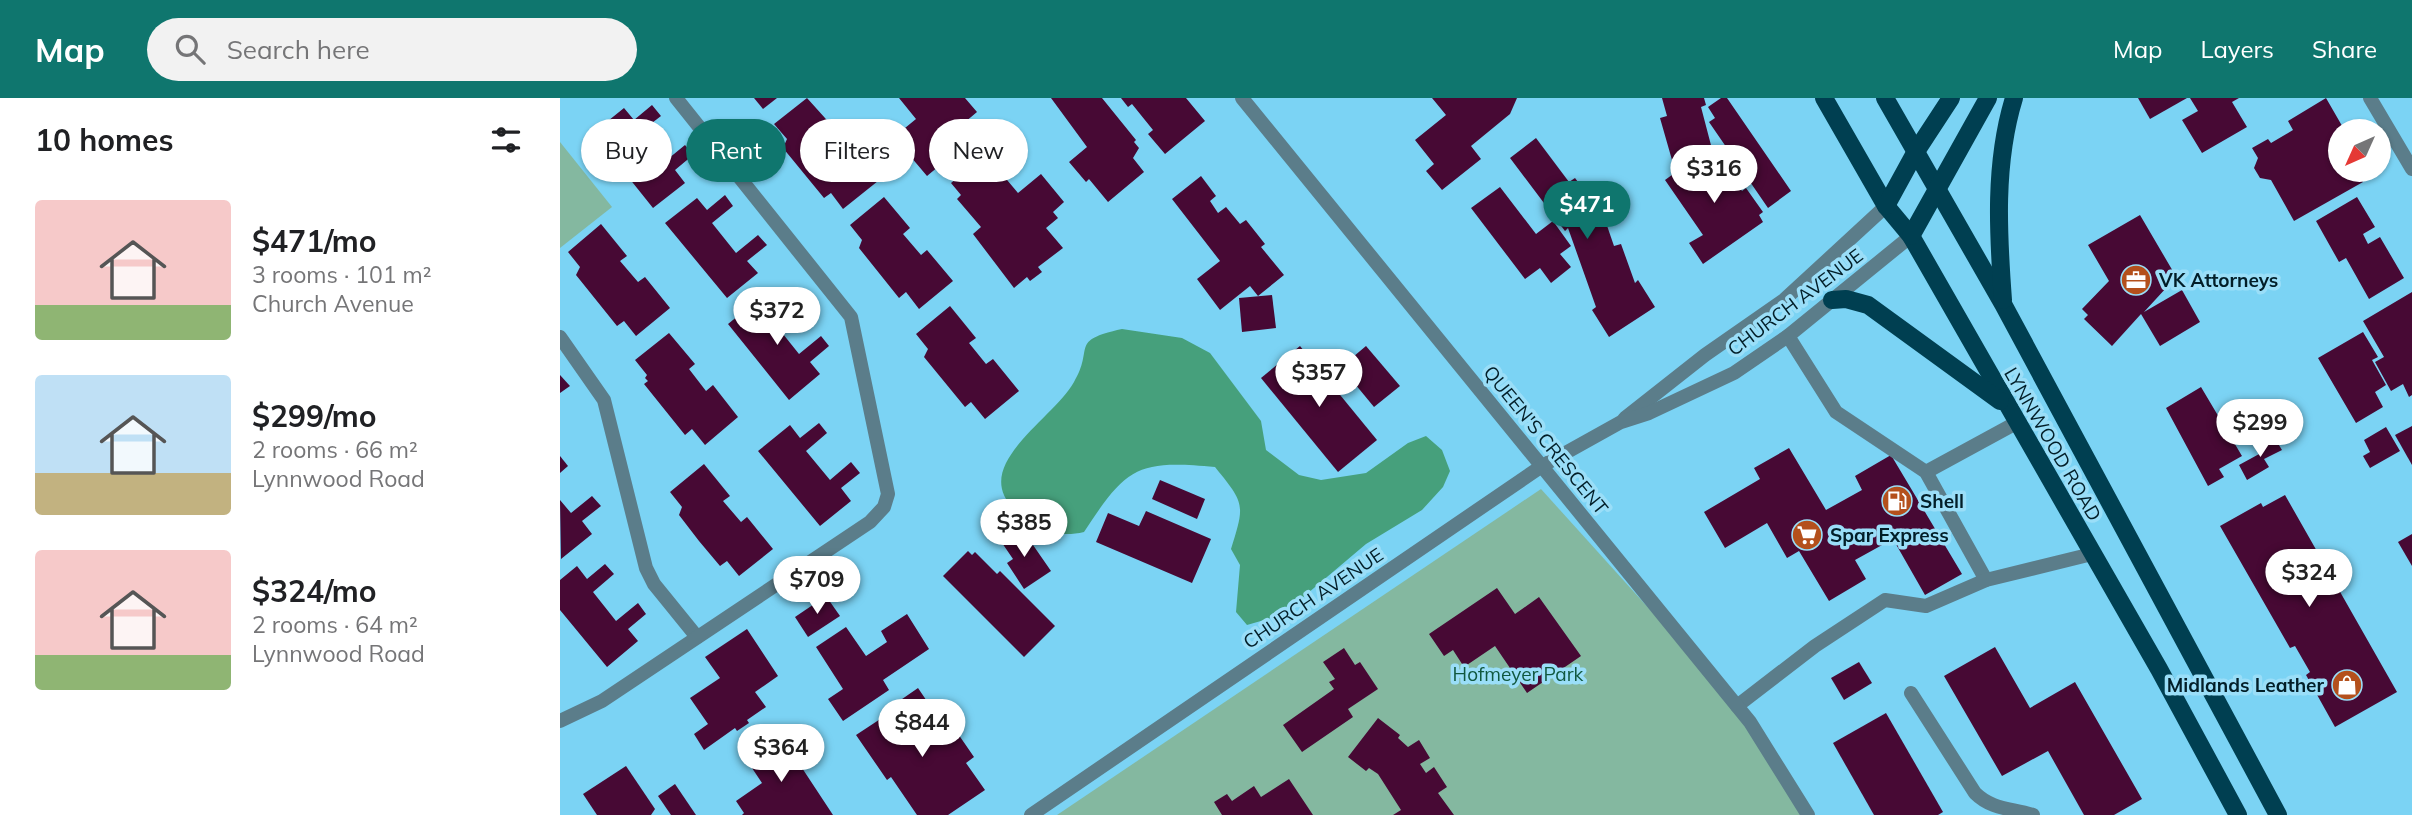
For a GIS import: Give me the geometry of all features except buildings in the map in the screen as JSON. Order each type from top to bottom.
[{"type":"main road","name":"LYNNWOOD ROAD","points":[[1824,98],[1886,206],[1910,236],[2238,815]]},
{"type":"main road","name":"LYNNWOOD ROAD","points":[[1885,98],[2003,304],[2278,815]]},
{"type":"main road","points":[[1886,206],[1915,153],[1951,98]]},
{"type":"main road","points":[[1910,236],[1987,98]]},
{"type":"main road","points":[[2003,304],[1998,232],[2000,172],[2014,98]]},
{"type":"main road","points":[[1832,300],[1846,299],[1868,305],[2006,405]]},
{"type":"street","points":[[560,722],[602,701],[870,522],[884,507],[888,484],[851,317],[676,98]]},
{"type":"street","name":"QUEEN'S CRESCENT","points":[[1242,98],[1737,706],[1762,740],[1808,815]]},
{"type":"street","points":[[2370,98],[2412,169]]},
{"type":"street","name":"CHURCH AVENUE","points":[[1621,422],[1643,401],[1784,300],[1886,206]]},
{"type":"street","name":"CHURCH AVENUE","points":[[1031,815],[1542,466],[1621,422],[1720,380],[1788,336],[1910,236]]},
{"type":"street","points":[[1788,336],[1836,412],[1926,472],[1986,580]]},
{"type":"street","points":[[560,337],[604,400],[646,568],[654,584],[697,637]]},
{"type":"street","points":[[1926,472],[2016,423]]},
{"type":"street","points":[[1737,706],[1874,605],[1896,599],[1916,607],[1926,606],[1986,580],[2092,554]]},
{"type":"street","points":[[1911,693],[1975,793],[1984,802],[1998,808],[2033,815]]},
{"type":"green space","points":[[560,142],[581,168],[581,182],[592,182],[612,207],[560,248]]},
{"type":"green space","points":[[1122,329],[1182,338],[1210,353],[1261,421],[1266,450],[1299,475],[1321,480],[1366,473],[1408,443],[1426,436],[1442,450],[1450,471],[1443,487],[1422,510],[1366,544],[1282,615],[1247,625],[1236,612],[1240,565],[1231,549],[1239,522],[1240,505],[1232,489],[1215,467],[1151,467],[1124,481],[1084,532],[1062,534],[1041,528],[1028,521],[1008,503],[1001,485],[1004,467],[1029,432],[1074,382],[1089,342],[1105,333]]},
{"type":"green space","name":"Hofmeyer Park","points":[[1541,489],[1737,706],[1802,815],[1057,815]]},
{"type":"place","name":"VK Attorneys","points":[[2136,280]]},
{"type":"place","name":"Shell","points":[[1897,501]]},
{"type":"place","name":"Spar Express","points":[[1807,535]]},
{"type":"place","name":"Midlands Leather","points":[[2347,685]]}]
